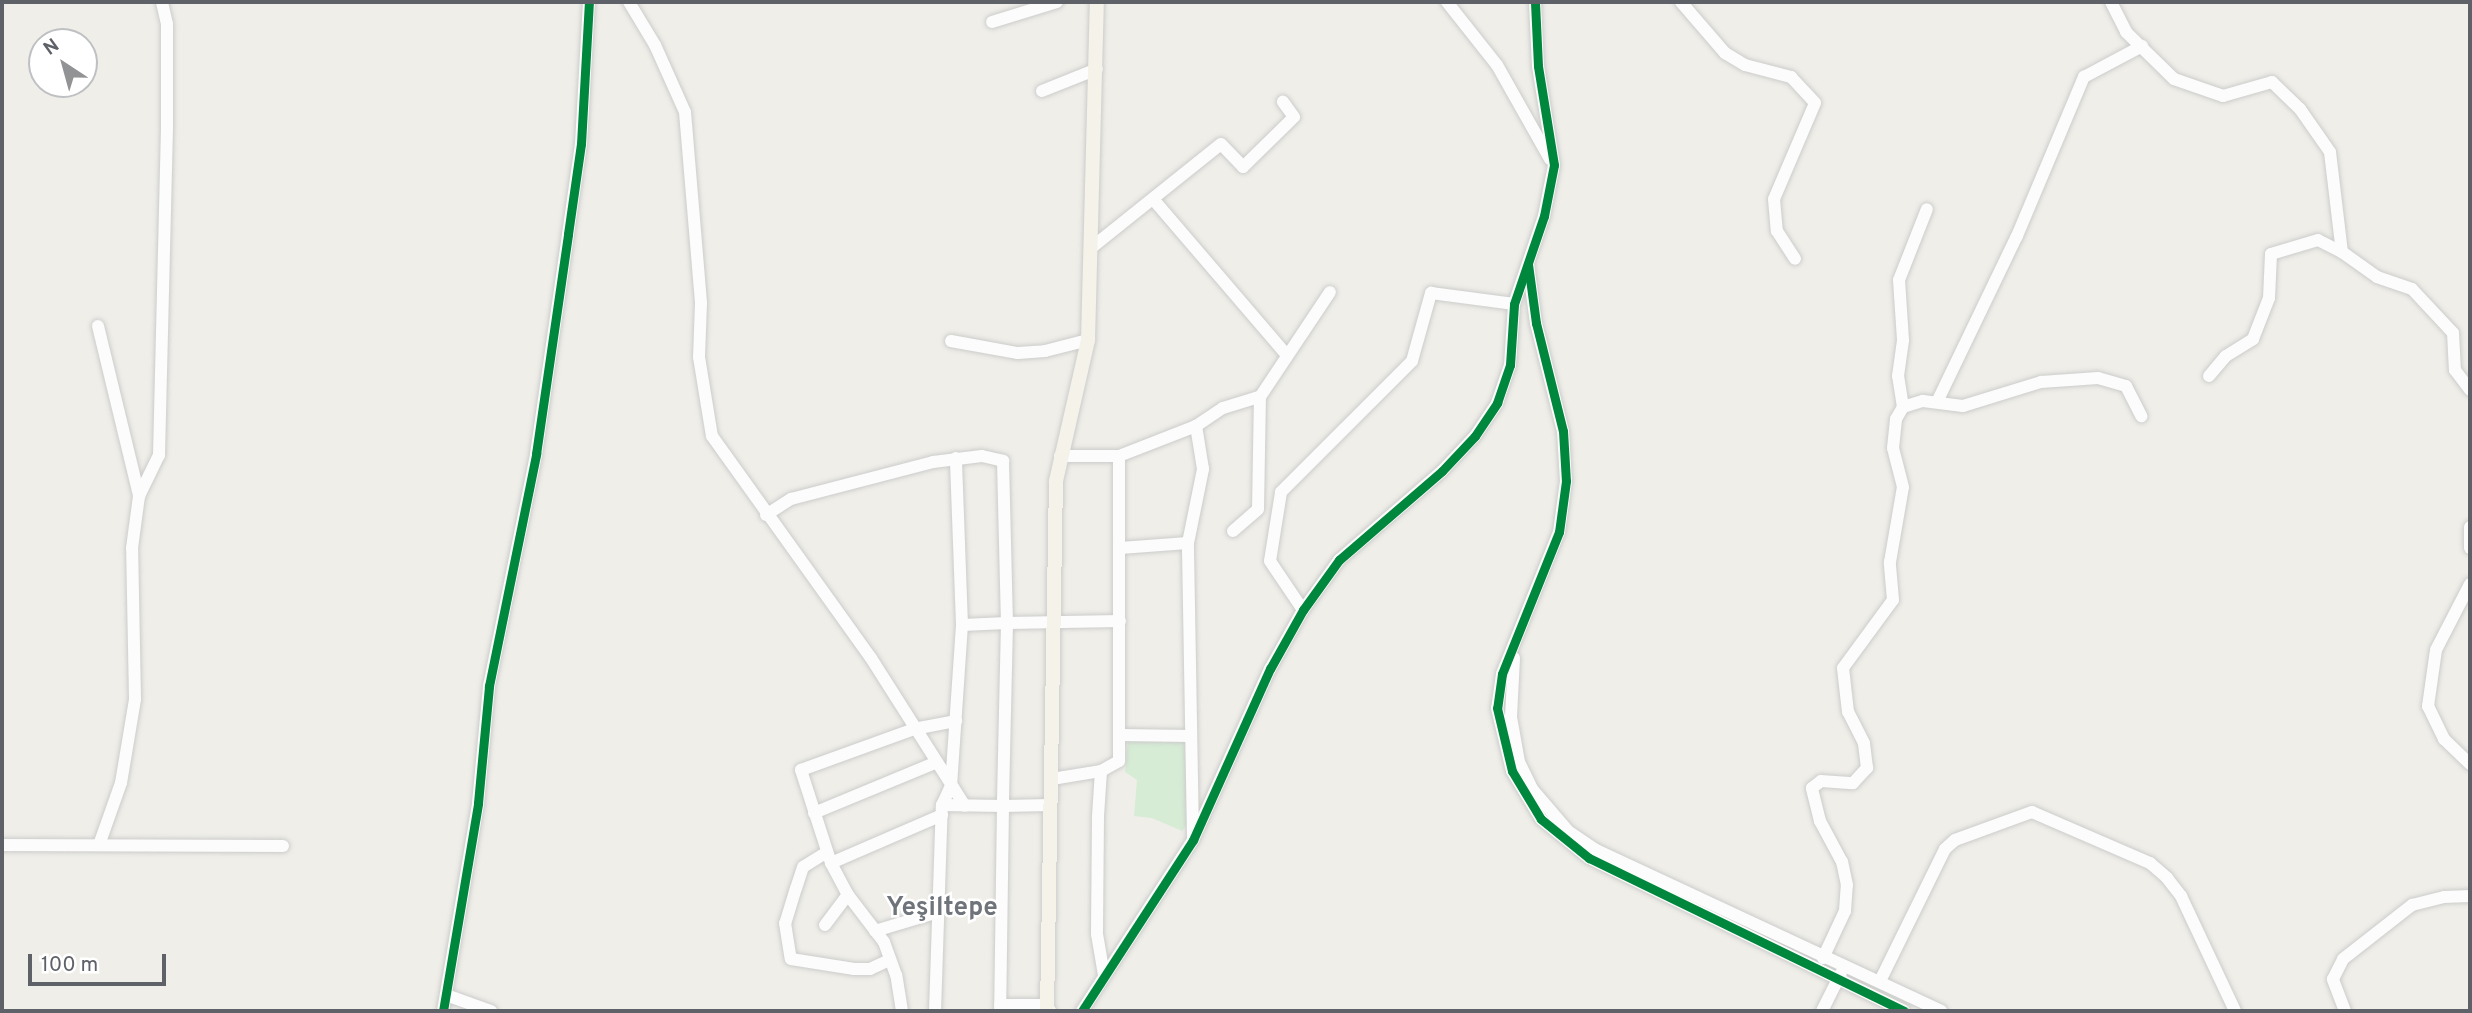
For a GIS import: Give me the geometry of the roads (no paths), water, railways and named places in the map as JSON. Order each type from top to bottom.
[{"type":"main road","points":[[1048,1009],[1053,621],[1060,456],[1088,340],[1097,2]]},
{"type":"street","points":[[99,845],[121,783],[135,699],[132,548],[139,496],[159,455],[167,126],[167,24],[162,2]]},
{"type":"street","points":[[443,1011],[478,803],[489,687],[536,454],[568,234],[581,144],[589,2]]},
{"type":"street","points":[[629,2],[656,45],[685,112],[701,303],[699,356],[712,436],[766,516],[871,658],[965,806]]},
{"type":"street","points":[[992,22],[1057,2]]},
{"type":"street","points":[[1447,2],[1497,65],[1554,165]]},
{"type":"street","points":[[1081,1010],[1193,840],[1270,669],[1303,610],[1339,561],[1442,471],[1475,436],[1497,403],[1510,365],[1514,304],[1528,263],[1554,165],[1538,65],[1535,2]]},
{"type":"street","points":[[1681,2],[1726,53],[1745,65],[1791,77],[1815,103],[1774,199],[1777,231],[1795,260]]},
{"type":"street","points":[[2111,2],[2116,19],[2174,79],[2223,96],[2272,82],[2300,109],[2330,152],[2342,252]]},
{"type":"street","points":[[1937,402],[2017,236],[2084,77],[2142,46]]},
{"type":"street","points":[[1042,91],[1097,69]]},
{"type":"street","points":[[1091,248],[1221,144],[1243,167],[1294,117],[1283,102]]},
{"type":"street","points":[[1153,199],[1285,354]]},
{"type":"street","points":[[1823,958],[1844,911],[1847,885],[1842,862],[1817,814],[1812,788],[1821,781],[1853,783],[1867,768],[1864,743],[1848,712],[1843,668],[1893,600],[1890,562],[1903,487],[1894,441],[1903,407],[1898,376],[1903,340],[1899,280],[1927,209]]},
{"type":"street","points":[[2209,376],[2226,356],[2253,339],[2269,299],[2271,254],[2318,240],[2342,252],[2377,277],[2412,289],[2453,333],[2455,370],[2470,390]]},
{"type":"street","points":[[1528,263],[1536,323],[1563,431],[1566,481],[1559,532],[1502,674],[1497,708],[1512,771],[1541,819],[1574,847],[1627,880],[1904,1011]]},
{"type":"street","points":[[1233,531],[1258,509],[1260,397],[1285,354],[1330,292]]},
{"type":"street","points":[[1303,610],[1270,561],[1281,492],[1412,361],[1431,293],[1514,304]]},
{"type":"street","points":[[98,326],[139,496]]},
{"type":"street","points":[[951,341],[1018,353],[1045,351],[1088,340]]},
{"type":"street","points":[[1903,407],[1913,402],[1964,405],[2042,382],[2098,378],[2126,386],[2141,416]]},
{"type":"street","points":[[1060,456],[1119,456],[1196,426],[1223,408],[1260,397]]},
{"type":"street","points":[[1193,840],[1188,543],[1203,469],[1196,426]]},
{"type":"street","points":[[1052,779],[1101,771],[1119,761],[1119,456]]},
{"type":"street","points":[[766,516],[791,499],[956,458],[1003,461],[1007,623],[1000,1008],[1048,1009]]},
{"type":"street","points":[[935,1011],[942,810],[951,786],[962,625],[956,458]]},
{"type":"street","points":[[2470,527],[2470,548]]},
{"type":"street","points":[[1121,548],[1188,543]]},
{"type":"street","points":[[2470,584],[2436,650],[2428,706],[2444,739],[2470,764]]},
{"type":"street","points":[[962,625],[1121,621]]},
{"type":"street","points":[[1517,641],[1511,717],[1518,762],[1532,789],[1568,831],[1596,850],[1941,1011]]},
{"type":"street","points":[[902,1011],[889,960],[875,930],[848,895],[829,858],[801,770],[914,729],[956,721]]},
{"type":"street","points":[[1120,735],[1191,736]]},
{"type":"street","points":[[814,813],[936,763]]},
{"type":"street","points":[[1101,771],[1097,934],[1104,975]]},
{"type":"street","points":[[889,960],[870,969],[855,969],[791,959],[785,923],[803,867],[942,810],[965,806],[1050,805]]},
{"type":"street","points":[[1880,981],[1945,849],[1955,840],[2032,812],[2150,863],[2167,878],[2181,896],[2235,1011]]},
{"type":"street","points":[[2,845],[283,846]]},
{"type":"street","points":[[825,925],[848,895]]},
{"type":"street","points":[[2345,1011],[2333,979],[2343,959],[2412,905],[2444,897],[2470,896]]},
{"type":"street","points":[[875,930],[938,912]]},
{"type":"street","points":[[1822,1011],[1844,967]]},
{"type":"street","points":[[446,995],[491,1011]]},
{"type":"district","name":"Yeşiltepe","points":[[942,909]]}]
